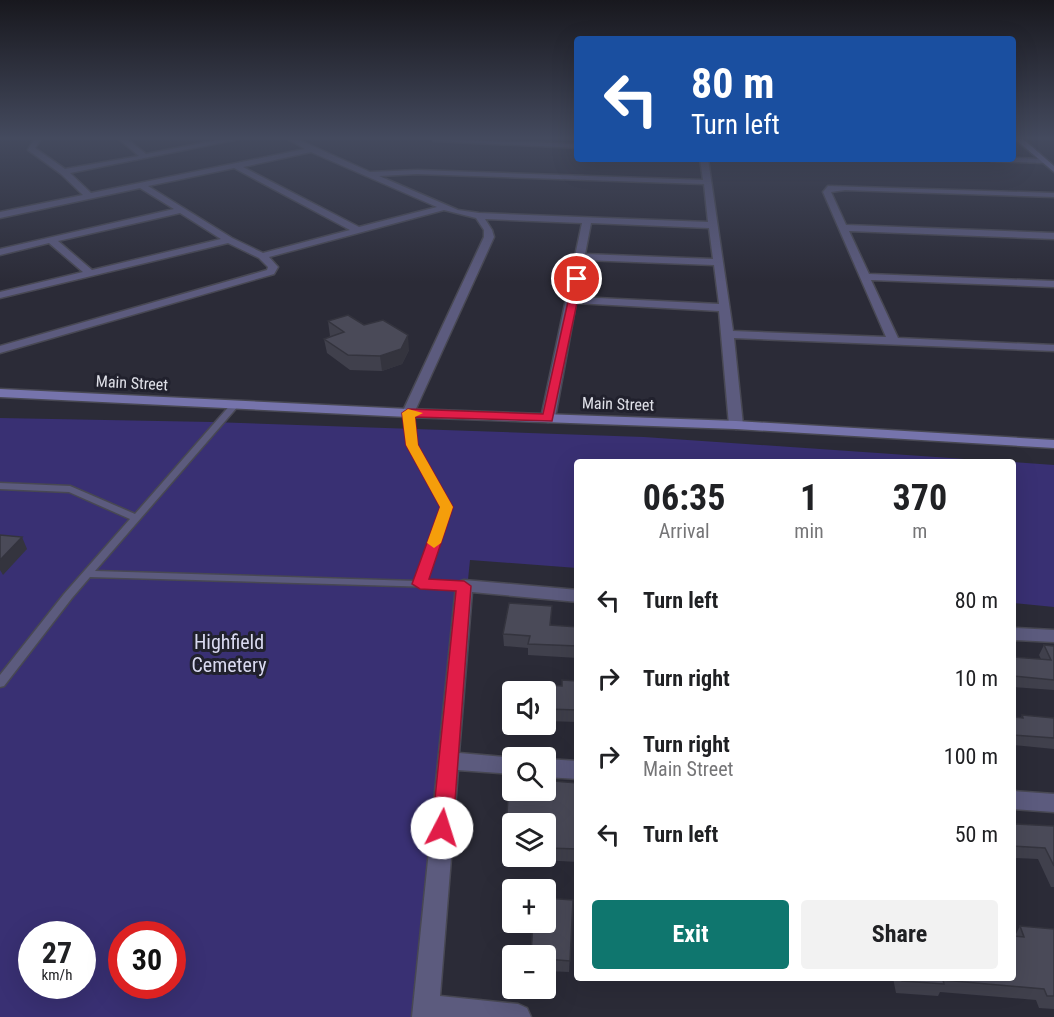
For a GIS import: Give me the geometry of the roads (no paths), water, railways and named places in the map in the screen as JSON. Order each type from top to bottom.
[{"type":"street","points":[[79,186],[89,196]]},
{"type":"street","points":[[0,215],[134,186]]},
{"type":"street","points":[[0,350],[263,276],[273,267],[262,256],[230,240],[143,186]]},
{"type":"street","points":[[275,186],[357,230]]},
{"type":"street","points":[[396,186],[442,208],[479,216],[712,225]]},
{"type":"street","points":[[707,186],[725,308],[736,425]]},
{"type":"street","points":[[894,342],[867,277],[827,192],[831,188],[1054,195]]},
{"type":"street","points":[[262,256],[442,208]]},
{"type":"street","points":[[0,252],[182,210]]},
{"type":"street","points":[[408,413],[489,237],[488,230],[479,216]]},
{"type":"street","points":[[548,418],[582,257],[587,220]]},
{"type":"street","points":[[845,228],[1054,236]]},
{"type":"street","points":[[51,240],[90,273]]},
{"type":"street","points":[[0,295],[230,240]]},
{"type":"street","points":[[582,257],[718,262]]},
{"type":"street","points":[[867,277],[1054,284]]},
{"type":"street","points":[[573,300],[725,308]]},
{"type":"street","points":[[728,334],[1054,348]]},
{"type":"street","name":"Main Street","points":[[0,393],[408,413],[736,425],[1054,444]]},
{"type":"street","points":[[518,1017],[426,1013],[464,586],[574,596]]},
{"type":"street","points":[[1016,634],[1054,636]]},
{"type":"street","points":[[449,761],[502,764]]},
{"type":"street","points":[[556,769],[574,770]]},
{"type":"street","points":[[1016,800],[1054,803]]},
{"type":"lane","points":[[0,683],[87,574],[235,405]]},
{"type":"lane","points":[[408,413],[412,445],[447,507],[420,584]]},
{"type":"lane","points":[[0,486],[70,489],[136,518]]},
{"type":"lane","points":[[87,574],[464,586]]},
{"type":"park label","name":"Highfield Cemetery","points":[[229,654]]}]
